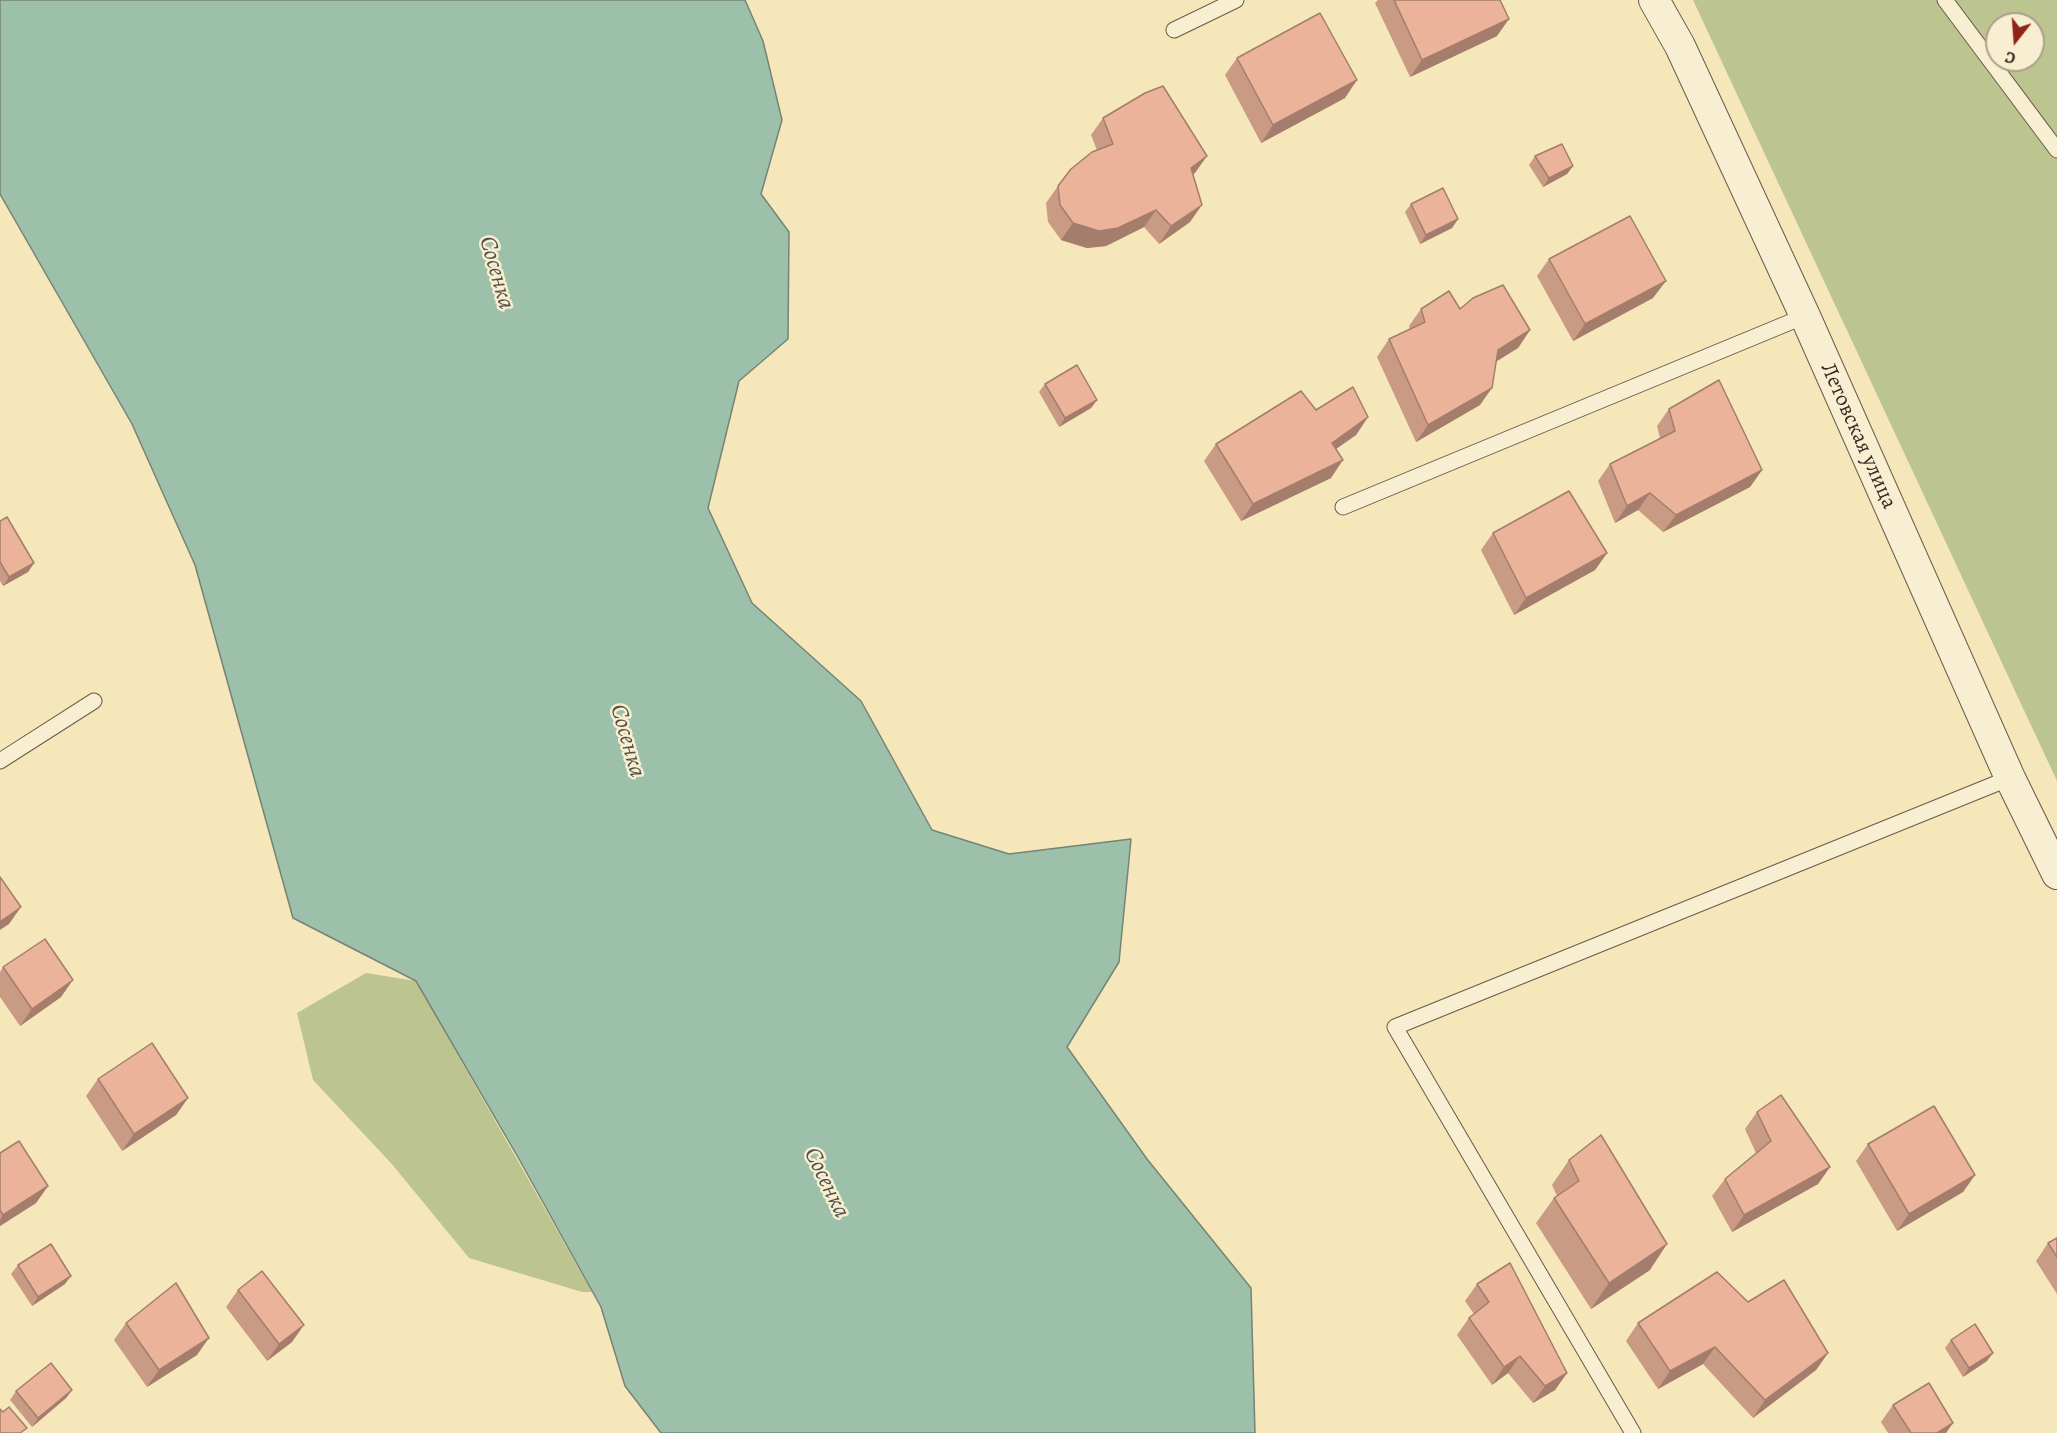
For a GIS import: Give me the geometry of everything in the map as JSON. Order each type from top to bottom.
[{"type":"street","name":"Летовская улица","points":[[1654,0],[1680,46],[1805,315],[2010,778],[2057,874]]},
{"type":"lane","points":[[1174,30],[1236,0]]},
{"type":"lane","points":[[1945,0],[2057,150]]},
{"type":"lane","points":[[1342,507],[1805,315]]},
{"type":"lane","points":[[0,761],[94,701]]},
{"type":"lane","points":[[1633,1433],[1395,1027],[2010,778]]},
{"type":"shaded area","points":[[1693,0],[2057,0],[2057,781]]},
{"type":"shaded area","points":[[366,973],[416,981],[592,1292],[582,1292],[469,1258],[391,1163],[313,1080],[297,1013]]},
{"type":"water","name":"Сосенка","points":[[0,0],[745,0],[763,41],[782,120],[761,194],[789,232],[788,339],[739,381],[708,508],[752,603],[861,701],[932,830],[1009,854],[1131,839],[1119,962],[1067,1047],[1147,1159],[1251,1288],[1255,1433],[661,1433],[625,1386],[601,1307],[416,981],[293,918],[195,565],[132,424],[0,194]]},
{"type":"building","points":[[1394,0],[1500,0],[1509,19],[1422,60]]},
{"type":"building","points":[[1320,13],[1357,80],[1273,125],[1237,58]]},
{"type":"building","points":[[1163,86],[1207,156],[1191,168],[1202,205],[1171,226],[1156,210],[1118,228],[1099,231],[1073,223],[1060,205],[1058,186],[1071,169],[1092,152],[1113,144],[1103,118],[1145,93]]},
{"type":"building","points":[[1562,144],[1573,166],[1549,178],[1535,156]]},
{"type":"building","points":[[1443,188],[1458,219],[1426,235],[1411,204]]},
{"type":"building","points":[[1630,216],[1666,281],[1585,324],[1549,259]]},
{"type":"building","points":[[1503,285],[1530,330],[1498,350],[1492,388],[1428,425],[1389,339],[1425,322],[1421,309],[1449,291],[1460,309],[1473,298]]},
{"type":"building","points":[[1077,365],[1097,400],[1065,418],[1045,384]]},
{"type":"building","points":[[1719,380],[1762,470],[1676,515],[1650,493],[1627,506],[1610,464],[1675,431],[1669,409]]},
{"type":"building","points":[[1353,387],[1368,417],[1332,443],[1343,460],[1253,504],[1216,444],[1301,391],[1316,410]]},
{"type":"building","points":[[1569,491],[1607,553],[1526,598],[1493,533]]},
{"type":"building","points":[[7,517],[34,563],[9,577],[0,562],[0,521]]},
{"type":"building","points":[[0,877],[21,907],[0,922]]},
{"type":"building","points":[[45,939],[73,980],[32,1009],[3,967]]},
{"type":"building","points":[[152,1043],[188,1098],[134,1134],[98,1079]]},
{"type":"building","points":[[1781,1095],[1830,1167],[1744,1215],[1725,1179],[1771,1141],[1757,1112]]},
{"type":"building","points":[[1934,1106],[1975,1175],[1909,1214],[1868,1144]]},
{"type":"building","points":[[1601,1135],[1667,1244],[1609,1283],[1554,1198],[1579,1181],[1569,1160]]},
{"type":"building","points":[[19,1141],[48,1186],[3,1215],[0,1210],[0,1153]]},
{"type":"building","points":[[2057,1238],[2057,1257],[2048,1243]]},
{"type":"building","points":[[51,1244],[71,1276],[38,1297],[18,1265]]},
{"type":"building","points":[[1510,1263],[1567,1373],[1545,1386],[1520,1356],[1504,1367],[1469,1318],[1489,1302],[1477,1284]]},
{"type":"building","points":[[262,1271],[304,1325],[279,1344],[238,1290]]},
{"type":"building","points":[[1717,1272],[1748,1302],[1784,1280],[1828,1353],[1765,1400],[1715,1347],[1670,1371],[1638,1323]]},
{"type":"building","points":[[176,1283],[209,1338],[159,1370],[126,1323]]},
{"type":"building","points":[[1975,1324],[1993,1353],[1969,1368],[1951,1340]]},
{"type":"building","points":[[51,1363],[72,1390],[38,1418],[16,1391]]},
{"type":"building","points":[[1929,1383],[1953,1423],[1937,1433],[1911,1433],[1893,1405]]},
{"type":"building","points":[[9,1407],[27,1428],[20,1433],[0,1433],[0,1409],[3,1412]]}]
